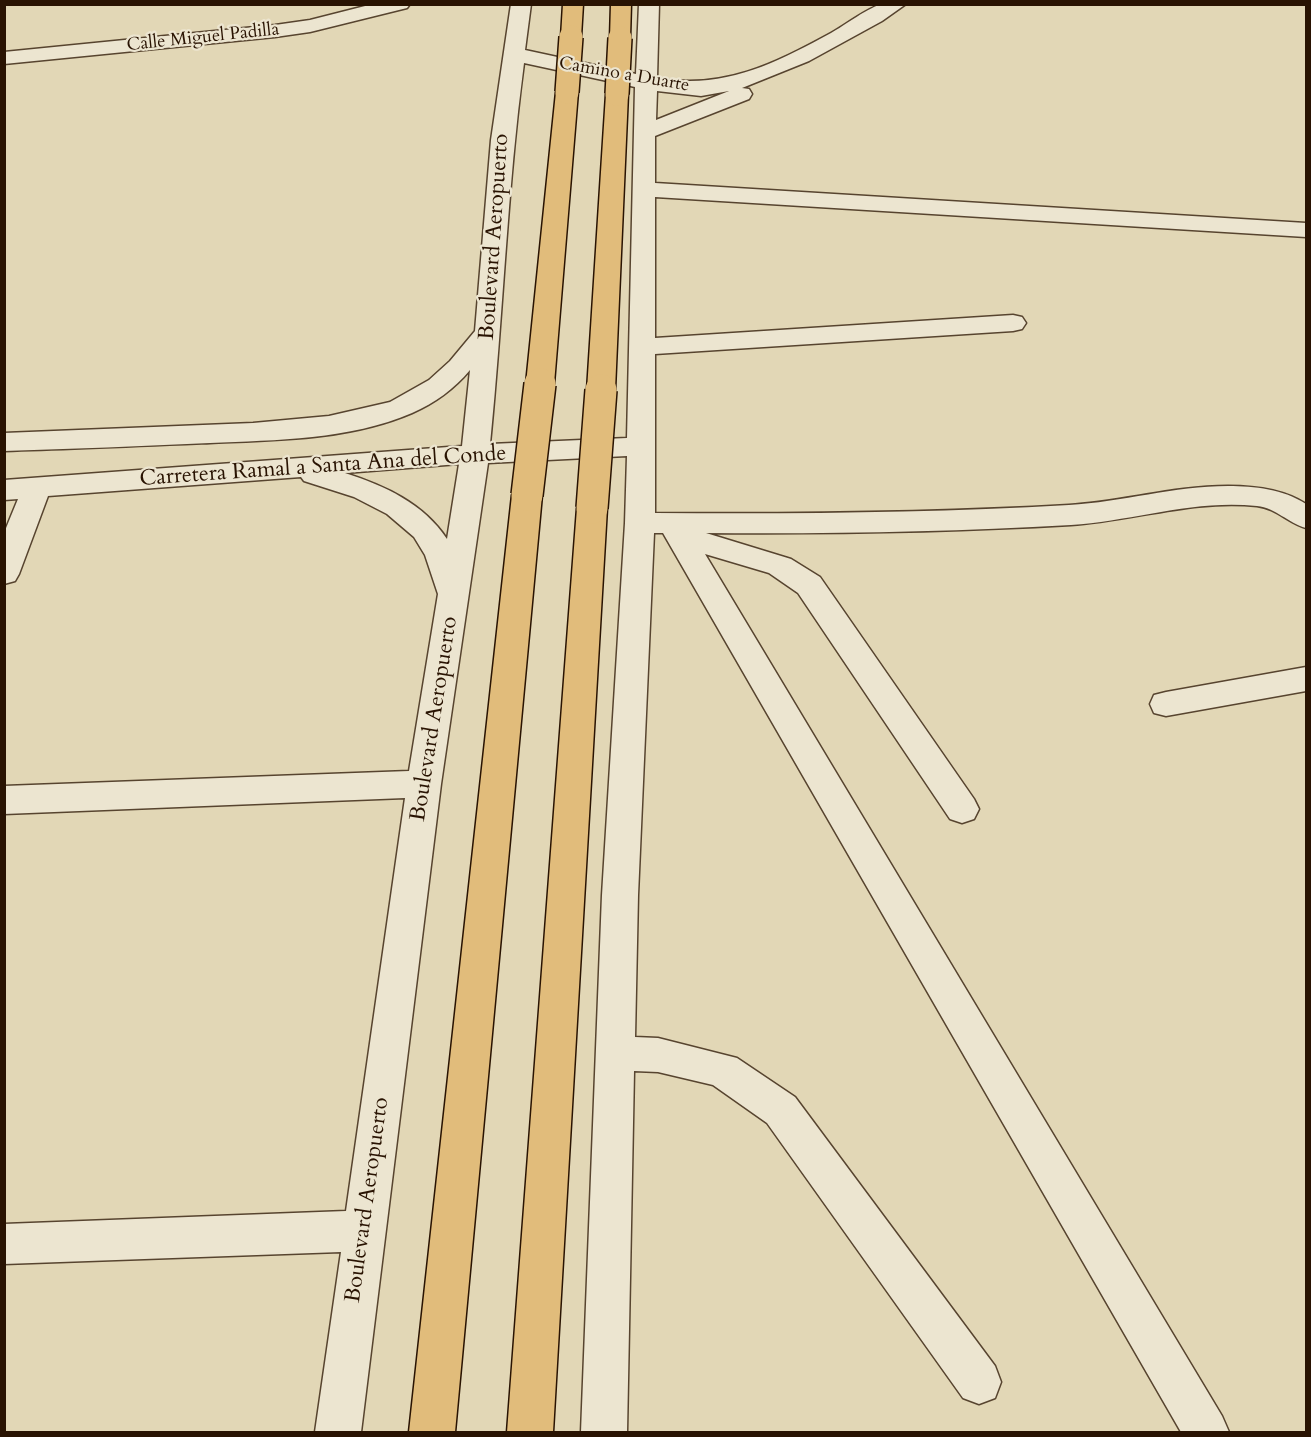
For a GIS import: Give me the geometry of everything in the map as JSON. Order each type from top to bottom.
[{"type":"highway","points":[[432,1432],[540,384],[573,4]]},
{"type":"highway","points":[[530,1432],[592,508],[601,390],[632,88],[620,38],[621,4]]},
{"type":"street","name":"Calle Miguel Padilla","points":[[4,58],[252,34],[310,26],[400,4]]},
{"type":"street","name":"Boulevard Aeropuerto","points":[[338,1432],[424,783],[475,454],[488,332],[502,140],[521,4]]},
{"type":"street","points":[[649,4],[632,88],[644,134],[641,446],[664,528],[1206,1432]]},
{"type":"street","name":"Camino a Duarte","points":[[513,54],[632,88],[720,87],[784,64],[825,46],[896,4]]},
{"type":"street","points":[[644,134],[771,81],[798,66],[825,46]]},
{"type":"street","points":[[644,189],[1306,230]]},
{"type":"street","points":[[642,347],[1013,323]]},
{"type":"street","name":"Carretera Ramal a Santa Ana del Conde","points":[[4,442],[285,430],[359,419],[400,408],[432,391],[458,371],[488,332]]},
{"type":"street","name":"Carretera Ramal a Santa Ana del Conde","points":[[4,490],[475,454],[641,446]]},
{"type":"street","points":[[291,469],[343,481],[377,495],[409,516],[434,544],[454,595]]},
{"type":"street","points":[[4,574],[36,489]]},
{"type":"street","points":[[664,528],[1074,515],[1227,496],[1257,497],[1284,502],[1306,518]]},
{"type":"street","points":[[664,528],[780,566],[809,585],[962,808]]},
{"type":"street","points":[[604,1432],[620,895],[664,528]]},
{"type":"street","points":[[1166,704],[1306,679]]},
{"type":"street","points":[[4,800],[424,783]]},
{"type":"street","points":[[615,1053],[658,1055],[723,1070],[781,1110],[979,1382]]},
{"type":"street","points":[[4,1244],[364,1231]]}]
